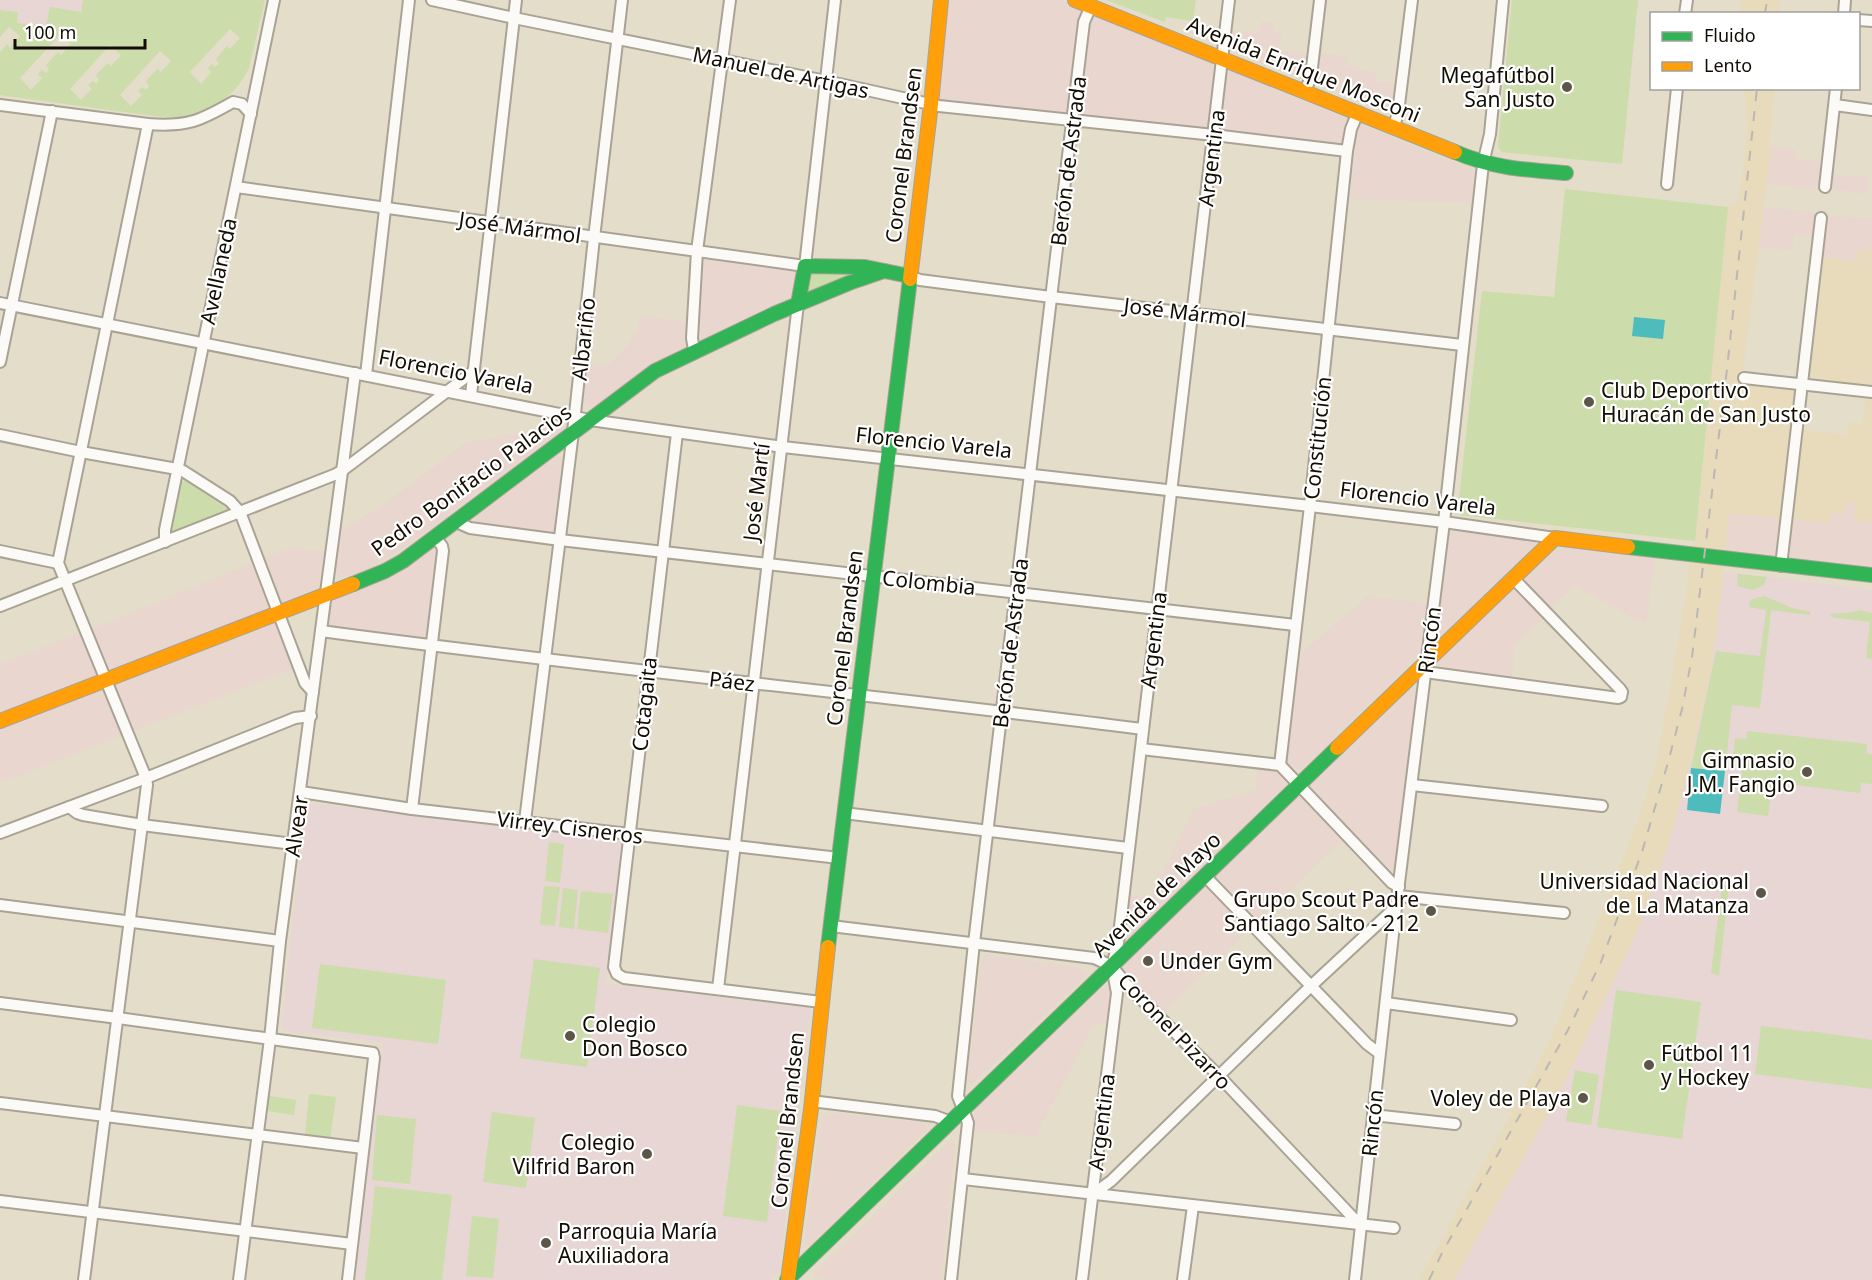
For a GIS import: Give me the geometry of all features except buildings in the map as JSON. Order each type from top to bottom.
[{"type":"street","name":"Avellaneda","points":[[165,542],[165,530],[177,469],[274,0]]},
{"type":"street","name":"Alvear","points":[[239,1280],[270,1039],[280,941],[321,631],[343,470],[361,374],[385,207],[409,0]]},
{"type":"street","name":"Manuel de Artigas","points":[[432,0],[939,106],[1347,151]]},
{"type":"street","points":[[471,395],[516,0]]},
{"type":"street","name":"Albariño","points":[[525,821],[573,432],[622,0]]},
{"type":"street","points":[[694,350],[692,338],[697,251],[730,0]]},
{"type":"street","name":"José Martí","points":[[718,989],[835,0]]},
{"type":"street","name":"Coronel Brandsen","points":[[789,1280],[931,104],[941,0]]},
{"type":"street","name":"Avenida Enrique Mosconi","points":[[1075,0],[1394,126],[1483,164],[1566,173]]},
{"type":"street","name":"Argentina","points":[[1082,1280],[1117,993],[1112,966],[1118,943],[1142,749],[1170,490],[1229,0]]},
{"type":"street","points":[[1305,92],[1312,70],[1320,0]]},
{"type":"street","points":[[1394,126],[1398,112],[1412,0]]},
{"type":"street","name":"Rincón","points":[[1355,1280],[1379,1053],[1444,522],[1483,164],[1490,134],[1503,0]]},
{"type":"street","name":"Berón de Astrada","points":[[951,1280],[968,1123],[958,1096],[974,943],[1084,22],[1090,6]]},
{"type":"street","points":[[1667,183],[1677,90]]},
{"type":"street","points":[[1824,187],[1836,90]]},
{"type":"street","points":[[0,105],[172,126],[193,122],[234,102],[242,104],[251,114]]},
{"type":"street","points":[[1835,105],[1872,110]]},
{"type":"street","points":[[0,362],[5,304],[52,111]]},
{"type":"street","name":"Constitución","points":[[1280,765],[1347,151],[1351,129],[1358,112]]},
{"type":"street","points":[[84,1280],[147,785],[58,563],[148,124]]},
{"type":"street","name":"José Mármol","points":[[236,187],[805,266]]},
{"type":"street","points":[[1781,566],[1821,218]]},
{"type":"street","name":"Pedro Bonifacio Palacios","points":[[805,266],[865,267],[909,276]]},
{"type":"street","name":"Pedro Bonifacio Palacios","points":[[0,721],[385,571],[403,561],[645,377],[694,350],[798,304],[884,271]]},
{"type":"street","name":"José Mármol","points":[[909,276],[920,280],[1051,297],[1462,345]]},
{"type":"street","name":"Florencio Varela","points":[[5,304],[574,417],[676,433],[1310,506],[1781,566],[1872,575]]},
{"type":"street","points":[[0,606],[343,470],[474,371]]},
{"type":"street","points":[[1744,378],[1872,392]]},
{"type":"street","name":"Cotagaita","points":[[676,433],[614,967],[617,974],[624,978],[718,989]]},
{"type":"street","points":[[0,435],[177,469],[230,501],[240,512],[306,683],[313,692]]},
{"type":"street","name":"Colombia","points":[[459,519],[461,524],[470,528],[560,540],[1295,625]]},
{"type":"street","points":[[412,809],[443,551],[435,537]]},
{"type":"street","name":"Avenida de Mayo","points":[[789,1280],[1298,785],[1426,667],[1555,538]]},
{"type":"street","points":[[0,551],[58,563]]},
{"type":"street","points":[[1426,667],[1621,697],[1620,689],[1513,578]]},
{"type":"street","name":"Páez","points":[[321,631],[1143,729]]},
{"type":"street","points":[[0,833],[295,718],[311,716]]},
{"type":"street","points":[[1142,749],[1280,765],[1392,883],[1398,897]]},
{"type":"street","points":[[1412,785],[1602,806]]},
{"type":"street","name":"Virrey Cisneros","points":[[301,792],[412,809],[839,858]]},
{"type":"street","points":[[69,807],[77,813],[142,825],[293,844]]},
{"type":"street","points":[[844,813],[1128,848]]},
{"type":"street","points":[[1205,876],[1367,1044],[1379,1053]]},
{"type":"street","points":[[1398,897],[1564,913]]},
{"type":"street","points":[[1093,1194],[1111,1181],[1219,1076],[1398,897]]},
{"type":"street","points":[[0,905],[280,941]]},
{"type":"street","name":"Coronel Pizarro","points":[[831,926],[1094,958],[1112,966],[1126,984],[1219,1076],[1360,1225]]},
{"type":"street","points":[[718,989],[821,1002]]},
{"type":"street","points":[[0,1003],[118,1017],[373,1053],[348,1280]]},
{"type":"street","points":[[1386,1003],[1511,1020]]},
{"type":"street","points":[[812,1101],[935,1116],[951,1122]]},
{"type":"street","points":[[0,1103],[363,1148]]},
{"type":"street","points":[[1373,1115],[1455,1124]]},
{"type":"street","points":[[963,1179],[1394,1228]]},
{"type":"street","points":[[0,1202],[352,1244]]},
{"type":"street","points":[[1184,1280],[1193,1206]]},
{"type":"shaded area","points":[[0,0],[83,0],[81,12],[47,27],[17,23],[18,12],[0,10]]},
{"type":"shaded area","points":[[947,0],[1058,0],[1477,172],[1477,203],[1351,199],[1356,147],[944,104],[937,96]]},
{"type":"shaded area","points":[[1741,0],[1780,0],[1779,12],[1740,12]]},
{"type":"shaded area","points":[[1262,21],[1275,23],[1272,32],[1283,35],[1277,50],[1309,54],[1307,76],[1304,79],[1235,53],[1229,48],[1230,30],[1258,33]]},
{"type":"shaded area","points":[[1318,53],[1348,57],[1346,65],[1377,73],[1376,82],[1400,84],[1392,113],[1389,114],[1317,85],[1314,79]]},
{"type":"shaded area","points":[[1744,90],[1774,90],[1769,163],[1742,381],[1793,388],[1796,391],[1782,518],[1729,513],[1712,665],[1691,760],[1668,847],[1634,939],[1554,1104],[1454,1280],[1419,1280],[1551,1038],[1637,823],[1657,760],[1695,541],[1728,207],[1738,203],[1748,127]]},
{"type":"shaded area","points":[[1770,146],[1795,150],[1795,159],[1820,161],[1819,184],[1812,189],[1766,184]]},
{"type":"shaded area","points":[[1832,174],[1869,178],[1867,194],[1834,189],[1830,183]]},
{"type":"shaded area","points":[[1763,207],[1814,213],[1816,217],[1814,236],[1794,234],[1792,249],[1758,248]]},
{"type":"shaded area","points":[[1828,216],[1872,219],[1872,250],[1858,250],[1856,261],[1819,257]]},
{"type":"shaded area","points":[[1858,250],[1872,250],[1872,389],[1807,380],[1819,257],[1856,261]]},
{"type":"shaded area","points":[[709,259],[797,272],[793,296],[702,339],[696,335],[700,268]]},
{"type":"shaded area","points":[[641,316],[690,322],[685,349],[597,408],[589,406],[583,400],[586,364],[608,365],[627,346],[638,328]]},
{"type":"shaded area","points":[[1866,396],[1872,396],[1872,522],[1854,520],[1856,504],[1845,502],[1843,514],[1831,512],[1830,523],[1791,519],[1802,430],[1847,435],[1849,422],[1862,424]]},
{"type":"shaded area","points":[[569,423],[558,436],[402,549],[367,569],[346,577],[339,577],[336,573],[341,530],[382,506],[465,443]]},
{"type":"shaded area","points":[[558,456],[566,463],[557,531],[547,534],[476,525],[476,517],[479,513],[552,458]]},
{"type":"shaded area","points":[[1845,502],[1856,503],[1854,520],[1872,522],[1872,569],[1791,560],[1787,553],[1791,519],[1830,523],[1831,512]]},
{"type":"shaded area","points":[[1729,513],[1782,518],[1778,555],[1772,558],[1726,552]]},
{"type":"shaded area","points":[[1447,528],[1536,540],[1535,545],[1444,634],[1441,634],[1435,627]]},
{"type":"shaded area","points":[[433,547],[438,549],[433,635],[427,641],[330,627],[328,624],[335,598],[387,576]]},
{"type":"shaded area","points":[[1571,547],[1655,558],[1646,624],[1574,586],[1549,610],[1523,583],[1525,576],[1550,553]]},
{"type":"shaded area","points":[[290,548],[330,552],[323,586],[0,715],[0,664]]},
{"type":"shaded area","name":"Universidad Nacional de La Matanza","points":[[1724,572],[1872,590],[1872,1280],[1454,1280],[1554,1104],[1634,939],[1668,847],[1691,760],[1712,665]]},
{"type":"shaded area","points":[[1513,589],[1545,616],[1514,646],[1512,681],[1441,672],[1437,668],[1437,663],[1509,590]]},
{"type":"shaded area","points":[[1368,596],[1427,604],[1422,649],[1418,656],[1304,767],[1293,768],[1289,765],[1288,759],[1295,659]]},
{"type":"shaded area","points":[[274,621],[279,626],[295,668],[0,783],[0,728]]},
{"type":"shaded area","points":[[1414,687],[1417,696],[1397,881],[1349,834],[1163,1013],[1124,973],[1124,963],[1409,688]]},
{"type":"shaded area","points":[[1258,766],[1275,768],[1285,779],[1284,786],[1131,936],[1125,938],[1128,895],[1150,897],[1194,809],[1256,790]]},
{"type":"shaded area","name":"Colegio Don Bosco","points":[[306,803],[623,840],[606,984],[811,1008],[779,1271],[770,1280],[356,1280],[383,1043],[281,1030]]},
{"type":"shaded area","points":[[986,955],[1081,968],[1088,974],[971,1085],[968,1082],[982,958]]},
{"type":"shaded area","points":[[1101,986],[1108,988],[1112,994],[1106,1022],[1093,1025],[1036,1136],[971,1131],[976,1107]]},
{"type":"shaded area","points":[[826,1113],[921,1122],[927,1129],[810,1245],[804,1242],[821,1118]]},
{"type":"shaded area","points":[[951,1140],[955,1143],[941,1280],[814,1278],[813,1274]]},
{"type":"green space","points":[[83,0],[265,0],[249,68],[228,96],[199,114],[176,119],[0,95],[0,52],[7,44],[10,48],[20,36],[9,27],[0,37],[0,10],[18,12],[17,23],[46,26],[50,7],[81,12]],"holes":[[[230,29],[240,38],[230,49],[227,46],[216,59],[219,64],[215,67],[212,64],[208,68],[211,72],[201,84],[190,72]],[[60,35],[71,44],[61,55],[58,52],[46,65],[49,70],[46,73],[42,70],[38,74],[42,78],[31,90],[20,78]],[[110,45],[121,55],[111,66],[108,63],[96,75],[99,80],[96,84],[93,81],[88,85],[92,89],[81,100],[70,89]],[[160,51],[171,61],[161,72],[157,69],[146,81],[149,86],[146,90],[142,87],[138,91],[142,95],[131,106],[120,95]]]},
{"type":"green space","points":[[1106,0],[1196,0],[1193,21],[1166,17],[1165,22]]},
{"type":"green space","name":"Megafútbol San Justo","points":[[1512,0],[1638,0],[1622,164],[1502,152],[1498,147]]},
{"type":"green space","name":"Club Deportivo Huracán de San Justo","points":[[1565,189],[1728,207],[1695,541],[1460,515],[1458,507],[1482,291],[1554,297]]},
{"type":"green space","points":[[814,270],[849,270],[853,276],[807,295],[809,275]]},
{"type":"green space","points":[[183,481],[188,481],[228,504],[230,509],[173,534]]},
{"type":"green space","points":[[1738,574],[1767,577],[1764,585],[1752,590],[1737,586]]},
{"type":"green space","points":[[1764,596],[1792,608],[1810,612],[1810,615],[1771,610],[1760,708],[1732,705],[1725,771],[1691,768],[1716,651],[1760,656],[1766,610],[1749,607],[1750,600]]},
{"type":"green space","points":[[1859,610],[1872,613],[1872,659],[1866,658],[1870,622],[1831,617],[1831,614]]},
{"type":"green space","name":"Gimnasio J.M. Fangio","points":[[1747,731],[1867,744],[1866,753],[1872,754],[1872,784],[1861,783],[1860,793],[1772,782],[1768,816],[1737,812],[1743,762],[1733,761],[1735,738],[1746,739]]},
{"type":"green space","points":[[549,842],[564,844],[560,883],[545,881]]},
{"type":"green space","points":[[1729,885],[1719,976],[1711,973],[1722,886]]},
{"type":"green space","points":[[544,886],[560,887],[555,926],[540,925]]},
{"type":"green space","points":[[563,888],[578,890],[574,929],[559,927]]},
{"type":"green space","points":[[581,891],[613,894],[608,933],[577,929]]},
{"type":"green space","points":[[534,959],[600,968],[587,1067],[520,1058]]},
{"type":"green space","points":[[320,964],[446,980],[438,1044],[312,1028]]},
{"type":"green space","name":"Fútbol 11 y Hockey","points":[[1616,990],[1701,1002],[1682,1139],[1597,1127]]},
{"type":"green space","points":[[1761,1026],[1872,1040],[1872,1089],[1755,1074]]},
{"type":"green space","name":"Voley de Playa","points":[[1575,1070],[1599,1075],[1591,1125],[1566,1121]]},
{"type":"green space","points":[[309,1094],[336,1097],[330,1140],[305,1136]]},
{"type":"green space","points":[[269,1096],[296,1100],[294,1115],[267,1111]]},
{"type":"green space","points":[[737,1105],[781,1111],[767,1222],[723,1216]]},
{"type":"green space","points":[[492,1112],[535,1118],[526,1188],[483,1182]]},
{"type":"green space","points":[[377,1115],[416,1119],[410,1184],[372,1180]]},
{"type":"green space","points":[[375,1186],[452,1195],[442,1280],[365,1280]]},
{"type":"green space","points":[[472,1216],[499,1219],[493,1278],[466,1276]]},
{"type":"water","points":[[1634,317],[1665,320],[1663,339],[1632,336]]},
{"type":"water","points":[[1691,768],[1725,771],[1720,814],[1687,810]]},
{"type":"railway","points":[[1765,12],[1767,0]]},
{"type":"railway","points":[[1429,1280],[1568,1030],[1601,962],[1642,852],[1669,759],[1692,657],[1727,369],[1757,90]]},
{"type":"traffic: fast","points":[[1455,152],[1496,165],[1566,173]]},
{"type":"traffic: fast","points":[[798,304],[805,266],[865,267],[909,276]]},
{"type":"traffic: fast","points":[[353,584],[403,561],[655,371],[774,314],[884,271]]},
{"type":"traffic: fast","points":[[828,947],[910,279]]},
{"type":"traffic: fast","points":[[1628,547],[1872,575]]},
{"type":"traffic: fast","points":[[787,1280],[1337,748]]},
{"type":"traffic: slow","points":[[910,279],[941,0]]},
{"type":"traffic: slow","points":[[1075,0],[1455,152]]},
{"type":"traffic: slow","points":[[1337,748],[1555,538],[1628,547]]},
{"type":"traffic: slow","points":[[0,721],[353,584]]},
{"type":"traffic: slow","points":[[788,1280],[811,1109],[828,947]]},
{"type":"place","name":"Megafútbol San Justo","points":[[1567,87]]},
{"type":"place","name":"Club Deportivo Huracán de San Justo","points":[[1589,402]]},
{"type":"place","name":"Gimnasio J.M. Fangio","points":[[1807,772]]},
{"type":"place","name":"Universidad Nacional de La Matanza","points":[[1761,893]]},
{"type":"place","name":"Grupo Scout Padre Santiago Salto - 212","points":[[1431,911]]},
{"type":"place","name":"Under Gym","points":[[1148,961]]},
{"type":"place","name":"Colegio Don Bosco","points":[[570,1036]]},
{"type":"place","name":"Fútbol 11 y Hockey","points":[[1649,1065]]},
{"type":"place","name":"Voley de Playa","points":[[1583,1098]]},
{"type":"place","name":"Colegio Vilfrid Baron","points":[[647,1154]]},
{"type":"place","name":"Parroquia María Auxiliadora","points":[[546,1243]]}]
